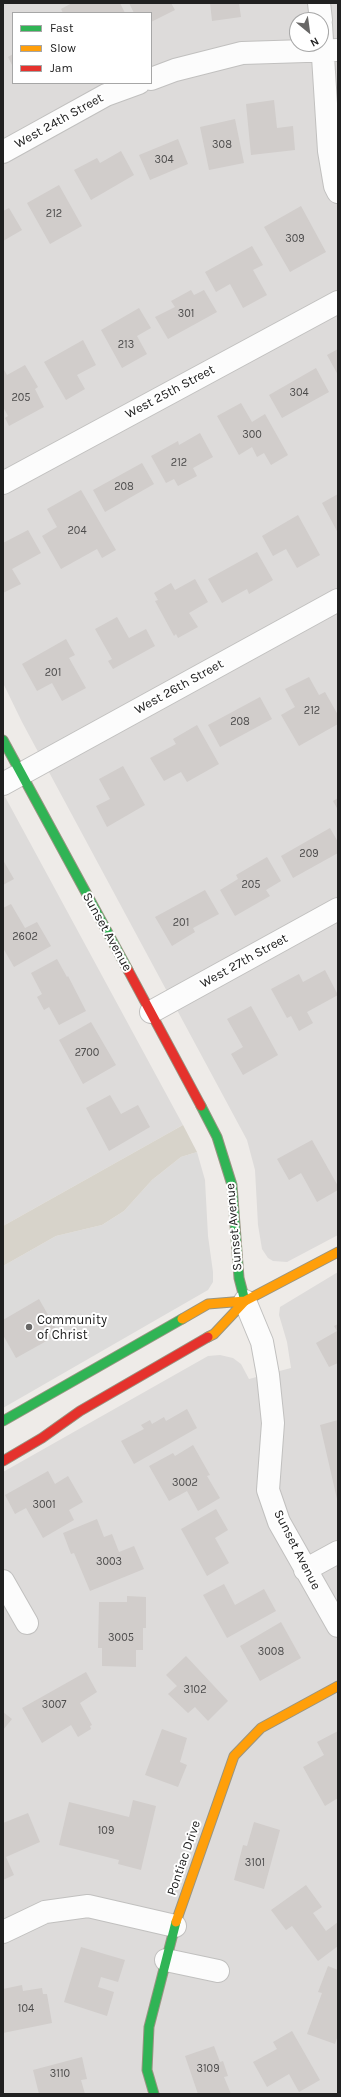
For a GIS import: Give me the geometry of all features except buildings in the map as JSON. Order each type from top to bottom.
[{"type":"street","points":[[152,79],[175,70],[242,53],[330,50],[329,151],[335,186],[338,192]]},
{"type":"street","name":"West 24th Street","points":[[3,152],[106,95],[136,84]]},
{"type":"street","name":"West 25th Street","points":[[3,483],[338,302]]},
{"type":"street","name":"West 26th Street","points":[[12,779],[338,600]]},
{"type":"street","name":"Sunset Avenue","points":[[3,740],[12,779],[151,1012],[210,1122],[225,1159],[232,1185],[239,1278],[262,1342],[268,1374],[273,1423],[269,1456],[268,1490],[279,1522],[338,1626]]},
{"type":"street","name":"West 27th Street","points":[[151,1012],[338,909]]},
{"type":"street","points":[[3,1461],[42,1438],[80,1411],[214,1334],[246,1301],[338,1252]]},
{"type":"street","points":[[3,1421],[208,1304],[246,1301]]},
{"type":"street","points":[[305,1570],[338,1552]]},
{"type":"street","points":[[3,1581],[27,1622]]},
{"type":"street","name":"Pontiac Drive","points":[[154,2094],[147,2070],[149,2027],[175,1926],[234,1756],[261,1728],[338,1686]]},
{"type":"street","points":[[3,1932],[44,1912],[88,1906],[175,1926]]},
{"type":"street","points":[[166,1960],[218,1971]]},
{"type":"shaded area","points":[[3,3],[338,3],[338,1235],[287,1262],[273,1261],[268,1258],[262,1249],[258,1225],[255,1170],[247,1140],[22,722],[3,683]]},
{"type":"shaded area","points":[[3,793],[183,1125],[3,1226]]},
{"type":"shaded area","points":[[183,1125],[197,1152],[181,1157],[152,1180],[124,1211],[102,1225],[56,1236],[3,1266],[3,1226]]},
{"type":"shaded area","points":[[197,1152],[205,1180],[208,1236],[213,1272],[213,1282],[208,1290],[3,1408],[3,1266],[56,1236],[102,1225],[124,1211],[152,1180],[181,1157]]},
{"type":"shaded area","points":[[338,1272],[338,2094],[3,2094],[3,1472],[208,1356],[220,1355],[233,1358],[241,1364],[249,1379],[291,1368],[287,1342],[279,1315],[280,1307]]},
{"type":"traffic: fast","points":[[3,740],[128,970]]},
{"type":"traffic: fast","points":[[201,1106],[217,1137],[232,1185],[239,1278],[245,1301]]},
{"type":"traffic: fast","points":[[3,1421],[182,1319]]},
{"type":"traffic: fast","points":[[154,2094],[147,2070],[149,2027],[176,1922]]},
{"type":"traffic: slow","points":[[208,1337],[214,1334],[245,1301],[338,1252]]},
{"type":"traffic: slow","points":[[182,1319],[208,1304],[245,1301]]},
{"type":"traffic: slow","points":[[176,1922],[234,1756],[261,1728],[338,1686]]},
{"type":"traffic: jam","points":[[128,970],[201,1106]]},
{"type":"traffic: jam","points":[[3,1461],[42,1438],[80,1411],[208,1337]]},
{"type":"place","name":"Community of Christ","points":[[29,1327]]}]
